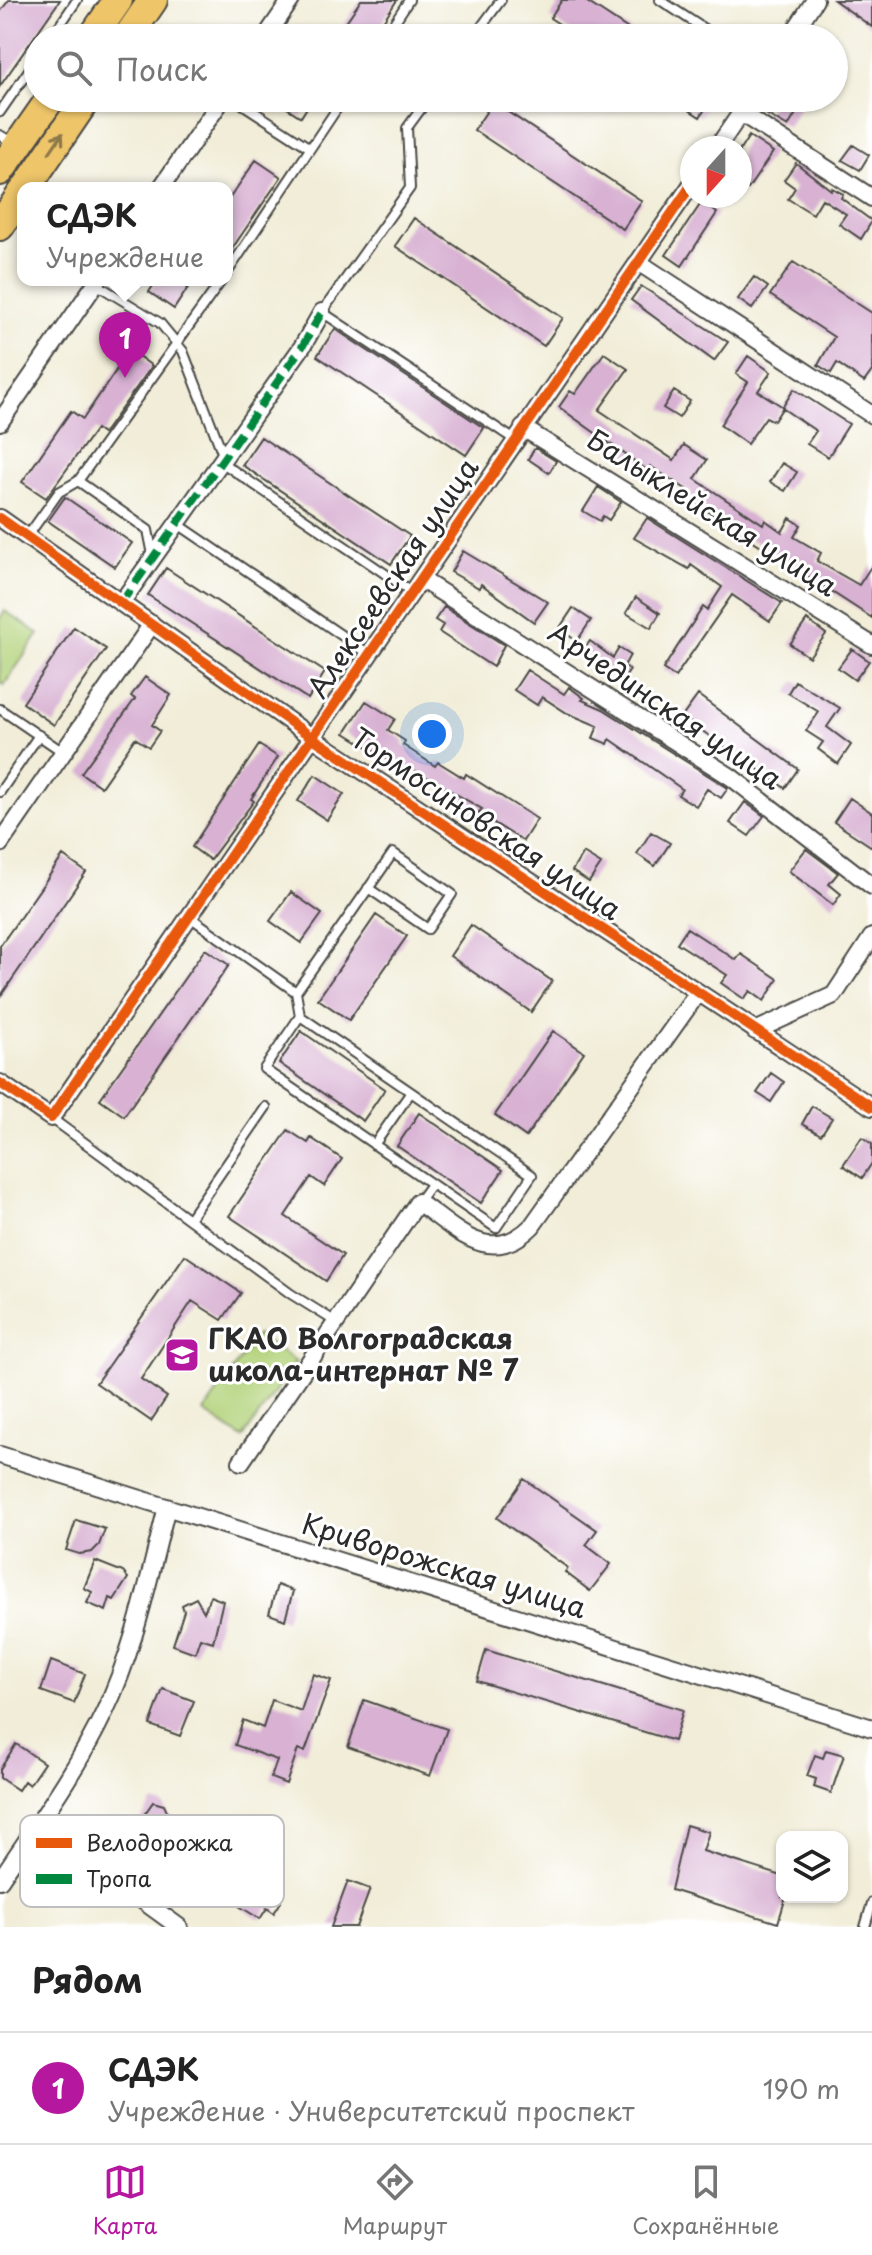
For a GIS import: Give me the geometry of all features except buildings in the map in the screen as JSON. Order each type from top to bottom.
[{"type":"highway","points":[[102,24],[118,0]]},
{"type":"highway","points":[[137,24],[153,0]]},
{"type":"highway","points":[[0,171],[9,140],[37,112]]},
{"type":"highway","points":[[29,182],[77,112]]},
{"type":"highway","points":[[0,226],[17,200]]},
{"type":"street","points":[[275,24],[291,0]]},
{"type":"street","points":[[799,24],[815,0]]},
{"type":"street","points":[[165,182],[213,112]]},
{"type":"street","points":[[725,136],[741,113],[872,198]]},
{"type":"street","name":"Алексеевская улица","points":[[51,1118],[680,201]]},
{"type":"street","points":[[638,262],[872,415]]},
{"type":"street","points":[[0,422],[93,286]]},
{"type":"street","points":[[121,603],[223,460],[322,312]]},
{"type":"street","name":"Балыклейская улица","points":[[519,434],[872,645]]},
{"type":"street","name":"Тормосиновская улица","points":[[0,518],[313,738],[872,1107]]},
{"type":"street","name":"Арчединская улица","points":[[418,586],[731,777],[872,886]]},
{"type":"street","points":[[0,844],[152,624]]},
{"type":"street","points":[[755,1031],[834,995],[872,937]]},
{"type":"street","points":[[241,1462],[418,1202],[477,1243],[500,1245],[516,1242],[532,1226],[697,994]]},
{"type":"street","points":[[0,1083],[51,1118]]},
{"type":"street","name":"Криворожская улица","points":[[0,1455],[872,1728]]},
{"type":"street","points":[[42,1815],[105,1711],[132,1638],[167,1507]]},
{"type":"street","points":[[0,1880],[20,1850]]},
{"type":"street","points":[[151,1907],[179,1927]]},
{"type":"lane","points":[[61,24],[77,0]]},
{"type":"lane","points":[[393,24],[409,0]]},
{"type":"lane","points":[[483,24],[501,0]]},
{"type":"lane","points":[[660,0],[697,24]]},
{"type":"lane","points":[[0,112],[24,77]]},
{"type":"lane","points":[[255,112],[310,148]]},
{"type":"lane","points":[[233,264],[334,112]]},
{"type":"lane","points":[[419,112],[407,128],[410,188],[322,312],[519,434]]},
{"type":"lane","points":[[102,286],[160,323],[178,346],[223,460],[418,586]]},
{"type":"lane","points":[[26,538],[59,492],[78,481],[178,346],[218,286]]},
{"type":"lane","points":[[78,481],[148,530],[154,559]]},
{"type":"lane","points":[[178,524],[369,654]]},
{"type":"lane","points":[[0,722],[3,711],[63,752]]},
{"type":"lane","points":[[0,792],[39,735]]},
{"type":"lane","points":[[300,1016],[532,1175],[496,1228],[264,1069],[300,1016],[296,992],[368,888],[393,853],[452,894],[428,929],[368,888]]},
{"type":"lane","points":[[190,917],[296,992]]},
{"type":"lane","points":[[374,1145],[411,1092]]},
{"type":"lane","points":[[189,1219],[266,1107]]},
{"type":"lane","points":[[51,1118],[336,1322]]},
{"type":"lane","points":[[418,1202],[431,1184]]},
{"type":"lane","points":[[865,1927],[872,1903]]},
{"type":"green space","points":[[5,611],[39,634],[4,685],[0,682],[0,618]]},
{"type":"green space","points":[[257,1335],[296,1362],[243,1438],[204,1412]]},
{"type":"marked path","points":[[121,603],[302,347],[322,312]]},
{"type":"cycle path","points":[[0,1083],[51,1118],[680,201]]},
{"type":"cycle path","points":[[0,518],[313,738],[872,1107]]},
{"type":"place","name":"СДЭК","points":[[125,378]]},
{"type":"place","name":"ГКАО Волгоградская школа-интернат № 7","points":[[182,1355]]}]
